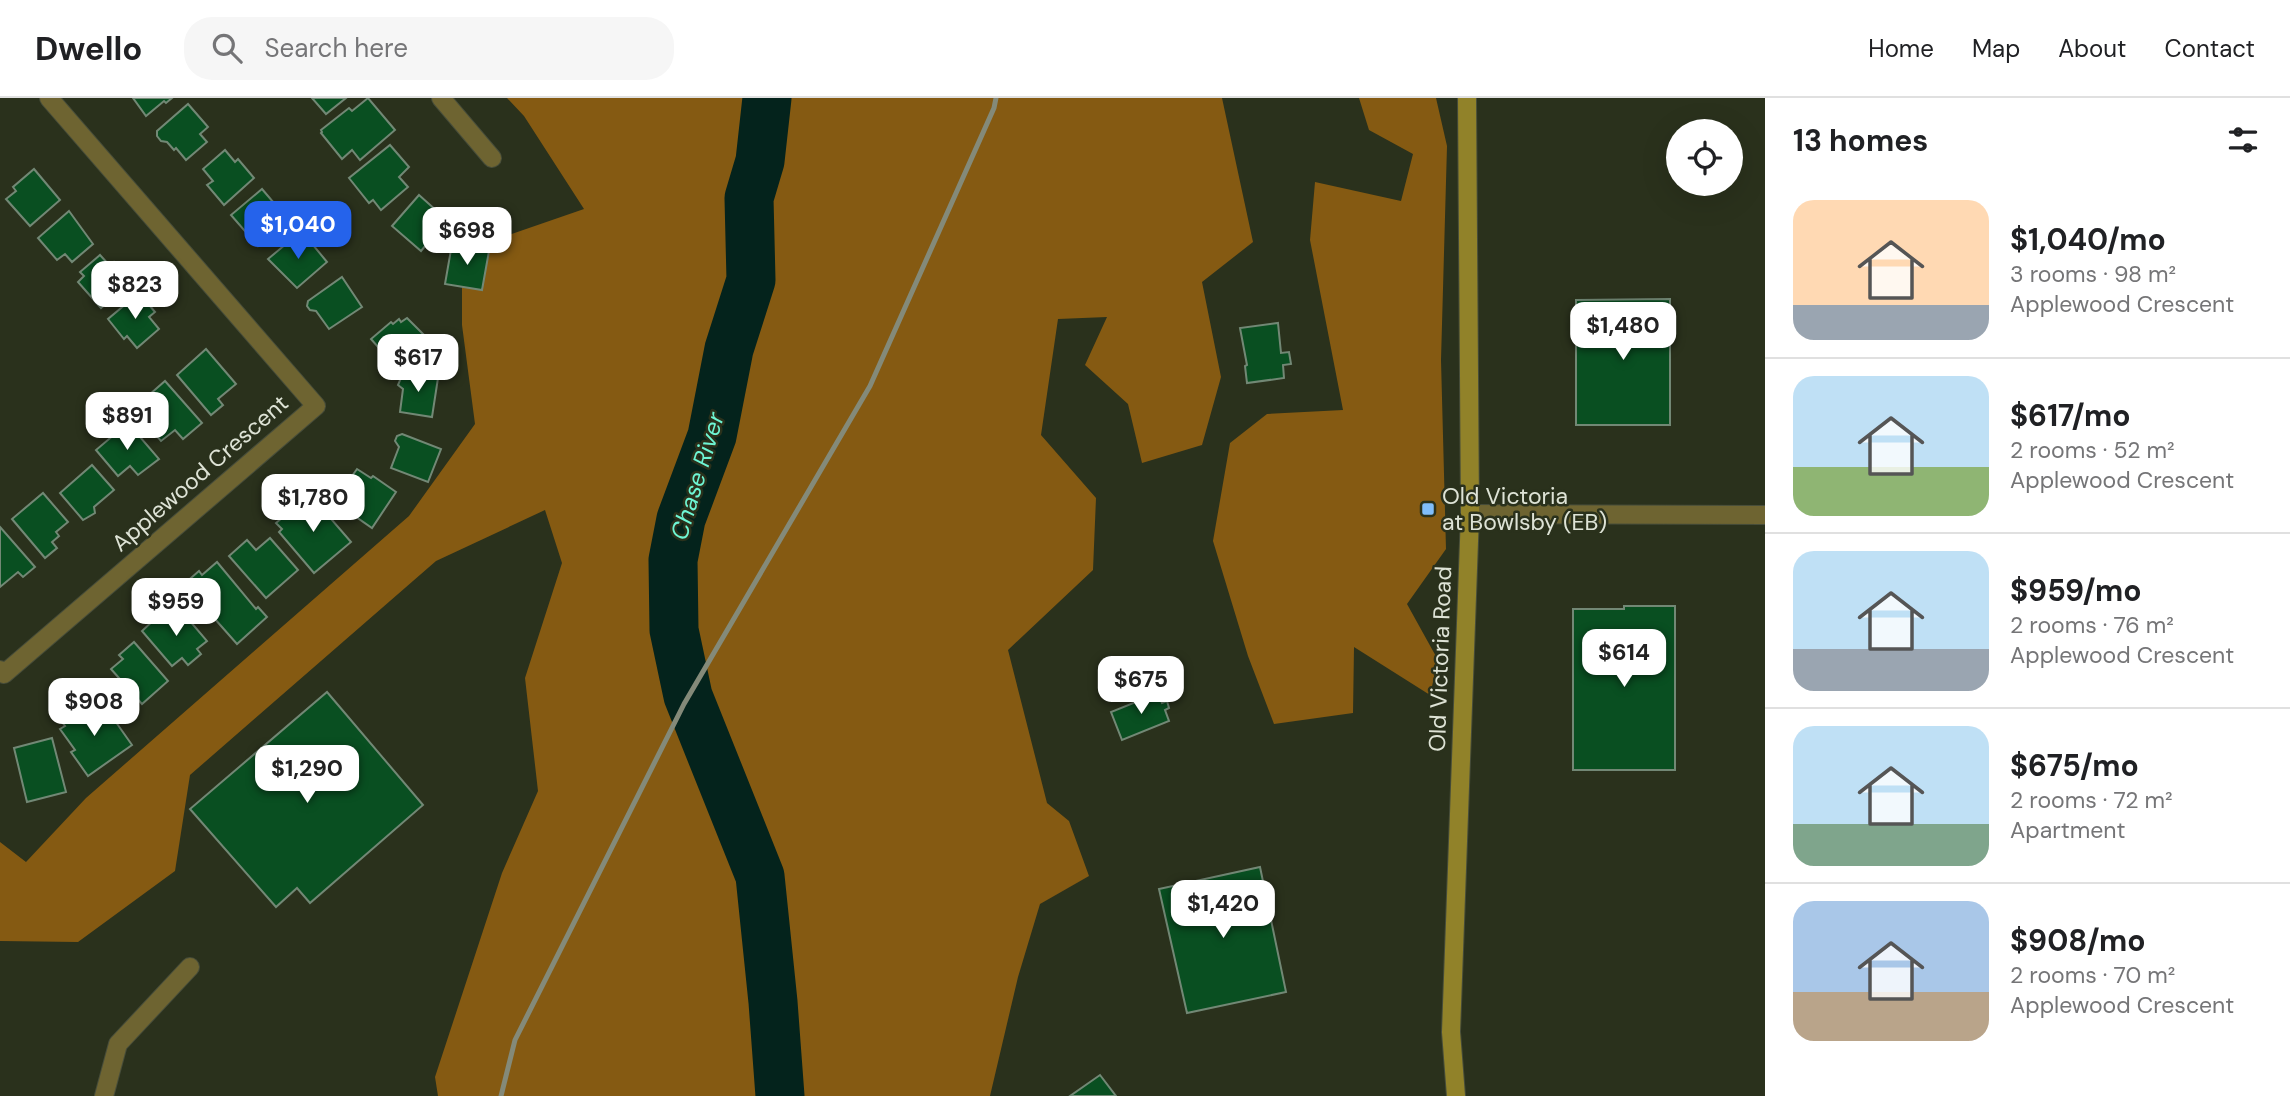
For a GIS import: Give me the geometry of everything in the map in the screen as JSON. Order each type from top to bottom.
[{"type":"street","name":"Applewood Crescent","points":[[0,670],[4,674],[316,406],[49,98]]},
{"type":"street","points":[[441,98],[492,158]]},
{"type":"street","name":"Old Victoria Road","points":[[1456,1096],[1451,1032],[1470,514],[1467,98]]},
{"type":"street","points":[[1470,514],[1765,515]]},
{"type":"street","points":[[104,1096],[118,1044],[190,967]]},
{"type":"shaded area","points":[[507,98],[1222,98],[1253,242],[1202,282],[1221,377],[1202,445],[1142,463],[1128,404],[1085,365],[1107,317],[1058,319],[1041,435],[1096,498],[1093,570],[1008,650],[1047,803],[1069,821],[1089,876],[1040,904],[1018,977],[990,1096],[438,1096],[435,1077],[502,873],[538,791],[525,678],[562,563],[545,510],[436,561],[190,775],[175,871],[78,942],[0,941],[0,842],[26,862],[86,798],[409,516],[475,424],[462,325],[462,251],[584,209],[524,116]]},
{"type":"shaded area","points":[[1359,98],[1436,98],[1447,146],[1441,360],[1446,549],[1407,604],[1438,660],[1430,695],[1354,647],[1353,713],[1274,724],[1248,656],[1213,541],[1230,443],[1267,414],[1343,410],[1310,240],[1315,182],[1401,201],[1413,154],[1369,130]]},
{"type":"building","points":[[133,98],[172,98],[146,116]]},
{"type":"building","points":[[312,98],[346,98],[326,114]]},
{"type":"building","points":[[368,98],[395,130],[360,160],[352,150],[342,159],[321,130],[349,108],[352,111]]},
{"type":"building","points":[[188,104],[208,127],[200,134],[207,142],[186,160],[176,148],[174,150],[167,142],[161,141],[157,131]]},
{"type":"building","points":[[390,145],[409,167],[399,177],[408,187],[381,210],[373,200],[369,203],[349,178]]},
{"type":"building","points":[[225,150],[235,162],[238,159],[254,178],[224,205],[207,185],[213,181],[203,169]]},
{"type":"building","points":[[34,169],[60,200],[30,226],[6,199],[16,191],[13,187]]},
{"type":"building","points":[[262,189],[285,216],[276,225],[279,228],[258,246],[231,215]]},
{"type":"building","points":[[419,195],[447,220],[421,251],[392,226]]},
{"type":"building","points":[[69,211],[93,244],[72,262],[65,254],[57,260],[38,238]]},
{"type":"building","points":[[304,234],[327,262],[297,288],[268,259],[292,239],[294,243]]},
{"type":"building","points":[[452,244],[489,251],[482,290],[445,284]]},
{"type":"building","points":[[100,255],[110,266],[114,262],[131,282],[101,308],[78,282],[84,276],[80,272]]},
{"type":"building","points":[[342,277],[362,307],[329,329],[316,311],[307,306],[308,301]]},
{"type":"building","points":[[139,293],[155,312],[149,317],[159,329],[137,348],[127,336],[124,339],[108,319]]},
{"type":"building","points":[[1670,299],[1670,425],[1576,425],[1576,300]]},
{"type":"building","points":[[407,318],[435,349],[427,356],[420,356],[414,350],[407,359],[396,351],[391,356],[386,356],[371,339],[391,322],[393,324],[399,319],[401,322]]},
{"type":"building","points":[[1278,323],[1281,353],[1289,352],[1291,364],[1283,365],[1284,378],[1247,383],[1247,365],[1240,328]]},
{"type":"building","points":[[206,349],[236,384],[218,399],[223,405],[211,415],[177,375]]},
{"type":"building","points":[[403,373],[438,378],[432,417],[400,412],[403,389],[398,385]]},
{"type":"building","points":[[165,381],[202,423],[183,439],[175,430],[161,441],[133,409]]},
{"type":"building","points":[[128,423],[159,459],[138,475],[130,466],[118,476],[96,450]]},
{"type":"building","points":[[402,434],[441,449],[428,482],[391,468],[399,447],[395,441],[397,436]]},
{"type":"building","points":[[92,465],[114,490],[94,507],[95,513],[83,520],[60,493]]},
{"type":"building","points":[[357,469],[396,492],[372,528],[326,496],[339,477],[347,483]]},
{"type":"building","points":[[43,493],[68,522],[56,532],[59,536],[52,542],[57,548],[45,558],[12,519]]},
{"type":"building","points":[[313,498],[351,542],[314,573],[279,532],[282,529],[276,523],[300,503],[303,506]]},
{"type":"building","points":[[0,527],[35,567],[23,577],[18,572],[0,587]]},
{"type":"building","points":[[270,538],[298,570],[266,598],[229,556],[247,540],[256,550]]},
{"type":"building","points":[[217,562],[256,609],[258,607],[267,617],[237,644],[184,584],[199,571],[202,575]]},
{"type":"building","points":[[1624,606],[1675,606],[1675,770],[1573,770],[1573,609],[1624,609]]},
{"type":"building","points":[[178,607],[207,641],[197,649],[201,654],[188,665],[182,658],[172,666],[142,631],[155,619],[159,623]]},
{"type":"building","points":[[134,642],[168,681],[142,704],[111,669],[123,659],[119,655]]},
{"type":"building","points":[[327,692],[423,805],[310,903],[297,888],[276,907],[190,809]]},
{"type":"building","points":[[1158,693],[1162,703],[1167,701],[1169,708],[1165,710],[1169,721],[1122,740],[1111,712]]},
{"type":"building","points":[[101,701],[132,745],[88,776],[71,752],[75,750],[60,729],[65,726],[63,717],[71,711],[79,717]]},
{"type":"building","points":[[52,738],[66,792],[27,802],[14,748]]},
{"type":"building","points":[[1260,867],[1286,992],[1187,1013],[1159,889]]},
{"type":"building","points":[[1100,1075],[1116,1096],[1070,1096]]},
{"type":"waterway","name":"Chase River","points":[[767,98],[760,161],[749,198],[751,280],[729,349],[712,436],[681,519],[673,560],[674,630],[688,696],[760,876],[780,1096]]},
{"type":"railway","points":[[501,1096],[515,1040],[684,704],[870,386],[994,108],[996,98]]},
{"type":"place","name":"Old Victoria at Bowlsby (EB)","points":[[1428,509]]}]
